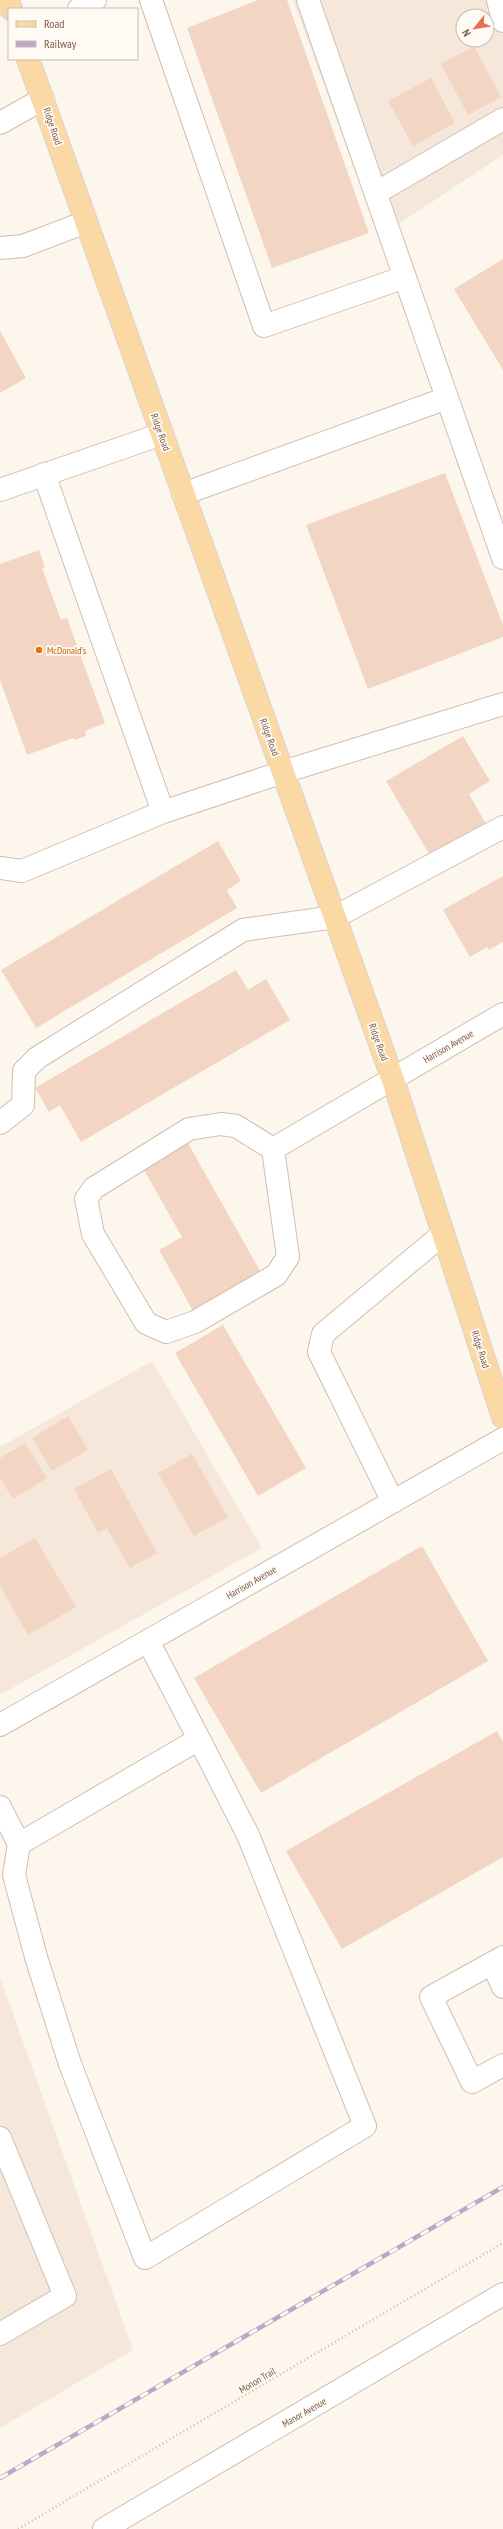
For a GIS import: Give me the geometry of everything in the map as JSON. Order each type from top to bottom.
[{"type":"main road","name":"Ridge Road","points":[[28,60],[392,1078],[503,1417]]},
{"type":"street","points":[[80,8],[95,0]]},
{"type":"street","points":[[151,0],[264,326],[405,277]]},
{"type":"street","points":[[308,0],[503,558]]},
{"type":"street","points":[[498,0],[503,22]]},
{"type":"street","points":[[0,122],[43,99]]},
{"type":"street","points":[[376,193],[503,119]]},
{"type":"street","points":[[0,248],[23,246],[86,222]]},
{"type":"street","points":[[183,494],[447,398]]},
{"type":"street","points":[[0,490],[162,434]]},
{"type":"street","points":[[44,474],[163,812]]},
{"type":"street","points":[[0,868],[22,871],[163,812],[283,772],[503,704]]},
{"type":"street","points":[[0,1123],[23,1105],[24,1071],[38,1058],[243,930],[335,917],[503,827]]},
{"type":"street","name":"Harrison Avenue","points":[[273,1148],[503,1014]]},
{"type":"street","points":[[221,1124],[236,1126],[273,1148],[288,1257],[276,1275],[195,1322],[166,1332],[146,1323],[93,1234],[86,1199],[94,1188],[189,1129],[221,1124]]},
{"type":"street","points":[[393,1502],[319,1352],[323,1334],[443,1234]]},
{"type":"street","name":"Harrison Avenue","points":[[0,1725],[503,1439]]},
{"type":"street","points":[[0,1807],[19,1844],[14,1875],[36,1957],[70,2064],[145,2258],[365,2126],[248,1835],[148,1640]]},
{"type":"street","points":[[19,1844],[199,1740]]},
{"type":"street","points":[[503,1987],[497,1960],[430,1997],[472,2082],[503,2064]]},
{"type":"street","points":[[0,2138],[65,2296],[0,2334]]},
{"type":"street","name":"Manor Avenue","points":[[104,2529],[503,2294]]},
{"type":"path","name":"Monon Trail","points":[[18,2529],[503,2243]]},
{"type":"shaded area","points":[[293,0],[503,0],[503,155],[379,237]]},
{"type":"shaded area","points":[[152,1361],[262,1548],[0,1695],[0,1447]]},
{"type":"shaded area","points":[[0,1977],[133,2350],[0,2428]]},
{"type":"building","points":[[258,0],[287,0],[369,233],[272,268],[187,28]]},
{"type":"building","points":[[470,48],[475,48],[501,97],[468,115],[441,64]]},
{"type":"building","points":[[431,78],[455,123],[413,146],[388,101]]},
{"type":"building","points":[[503,259],[503,370],[454,289]]},
{"type":"building","points":[[0,331],[26,378],[0,393]]},
{"type":"building","points":[[445,473],[503,625],[503,637],[368,689],[306,525]]},
{"type":"building","name":"McDonald's","points":[[39,550],[45,567],[42,568],[61,620],[67,618],[105,723],[85,731],[86,736],[74,740],[73,738],[27,755],[0,680],[0,564]]},
{"type":"building","points":[[463,736],[490,781],[469,794],[486,824],[431,857],[386,781]]},
{"type":"building","points":[[218,841],[241,881],[227,890],[237,908],[36,1028],[1,970]]},
{"type":"building","points":[[503,876],[503,942],[489,950],[487,947],[470,957],[443,910]]},
{"type":"building","points":[[236,970],[248,990],[266,979],[290,1020],[81,1142],[60,1105],[49,1112],[35,1088]]},
{"type":"building","points":[[188,1143],[261,1273],[193,1311],[159,1250],[182,1237],[143,1168]]},
{"type":"building","points":[[223,1325],[306,1468],[258,1496],[175,1353]]},
{"type":"building","points":[[68,1416],[88,1450],[52,1471],[32,1438]]},
{"type":"building","points":[[25,1443],[47,1478],[13,1499],[0,1478],[0,1458]]},
{"type":"building","points":[[192,1454],[228,1517],[194,1536],[158,1473]]},
{"type":"building","points":[[111,1469],[157,1553],[130,1568],[107,1528],[98,1533],[74,1489]]},
{"type":"building","points":[[35,1538],[76,1607],[28,1635],[0,1586],[0,1558]]},
{"type":"building","points":[[422,1546],[488,1661],[261,1793],[194,1678]]},
{"type":"building","points":[[497,1731],[503,1742],[503,1857],[342,1949],[286,1851]]},
{"type":"railway","points":[[0,2478],[503,2187]]},
{"type":"place","name":"McDonald's","points":[[39,650]]}]
